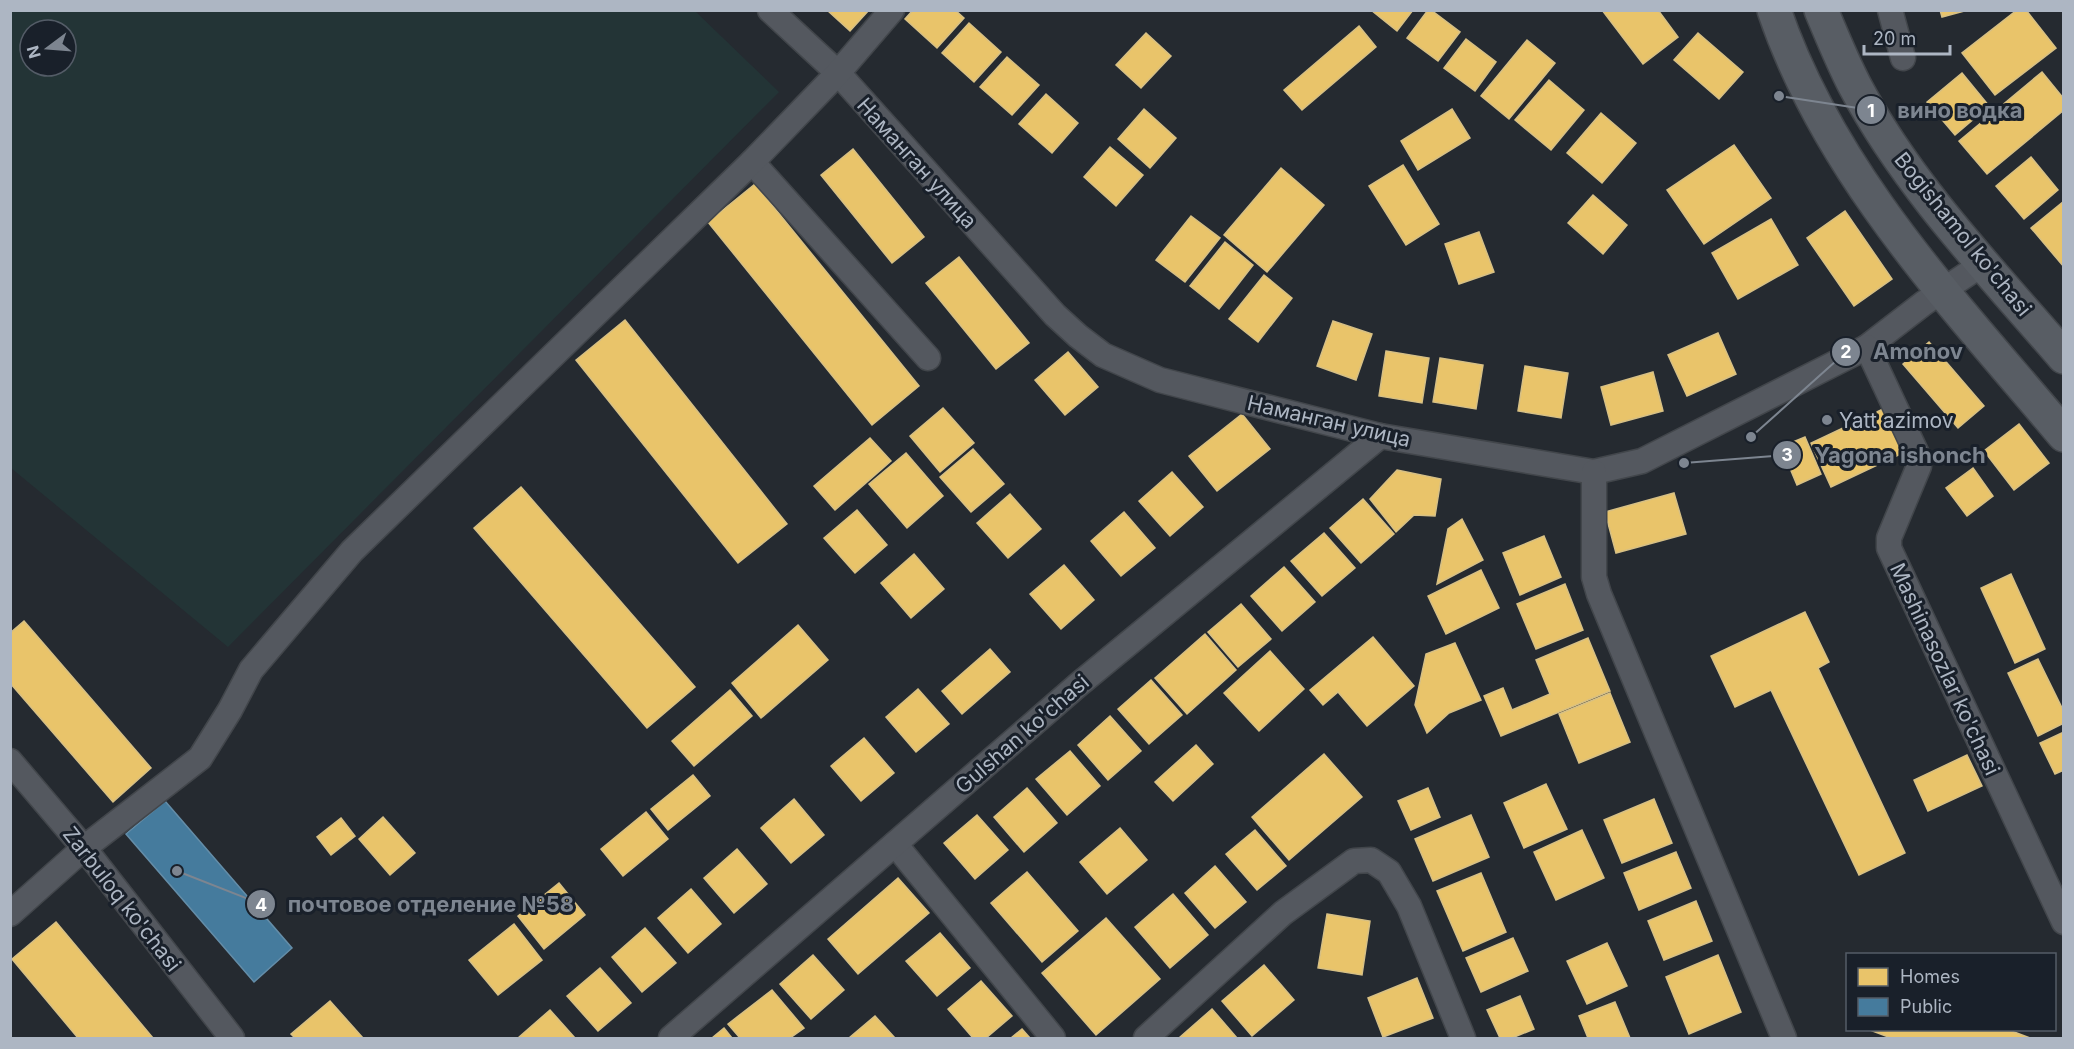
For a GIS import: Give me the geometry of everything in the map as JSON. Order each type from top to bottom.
[{"type":"main road","name":"Bogishamol ko'chasi","points":[[1821,10],[1843,62],[1881,129],[1940,210],[2064,357]]},
{"type":"main road","points":[[1774,11],[1808,91],[1837,144],[1882,213],[1942,291],[2064,435]]},
{"type":"street","name":"Наманган улица","points":[[770,10],[837,73],[1055,315],[1103,355],[1160,380],[1380,436],[1594,472],[1642,460],[1867,347],[1984,263]]},
{"type":"street","points":[[10,914],[84,848],[200,758],[230,710],[251,670],[352,552],[752,162],[837,73],[892,10]]},
{"type":"street","points":[[1890,10],[1903,58]]},
{"type":"street","points":[[752,162],[928,357]]},
{"type":"street","name":"Mashinasozlar ko'chasi","points":[[1867,347],[1918,456],[1919,466],[1889,538],[1889,548],[2064,922]]},
{"type":"street","name":"Gulshan ko'chasi","points":[[671,1038],[1078,686],[1380,436]]},
{"type":"street","points":[[1594,472],[1594,577],[1599,594],[1784,1038]]},
{"type":"street","name":"Zarbuloq ko'chasi","points":[[10,761],[84,848],[232,1038]]},
{"type":"street","points":[[896,844],[1053,1038]]},
{"type":"street","points":[[1146,1038],[1283,913],[1354,861],[1371,860],[1389,872],[1409,906],[1463,1038]]},
{"type":"shaded area","points":[[10,11],[695,11],[779,92],[228,647],[11,468]]},
{"type":"building: Homes","points":[[827,10],[869,10],[850,31]]},
{"type":"building: Homes","points":[[913,10],[955,10],[964,18],[937,48],[905,19]]},
{"type":"building: Homes","points":[[1371,10],[1413,10],[1397,31]]},
{"type":"building: Homes","points":[[1428,10],[1460,32],[1438,61],[1407,38]]},
{"type":"building: Homes","points":[[1602,10],[1658,10],[1678,37],[1643,64]]},
{"type":"building: Homes","points":[[1940,10],[1968,10],[1942,17]]},
{"type":"building: Homes","points":[[2017,10],[2026,10],[2056,48],[1995,95],[1962,53]]},
{"type":"building: Homes","points":[[969,23],[1001,52],[974,82],[942,53]]},
{"type":"building: Homes","points":[[1359,26],[1376,47],[1302,110],[1284,90]]},
{"type":"building: Homes","points":[[1146,33],[1171,56],[1141,88],[1116,65]]},
{"type":"building: Homes","points":[[1698,33],[1743,72],[1719,99],[1674,60]]},
{"type":"building: Homes","points":[[1466,39],[1496,62],[1475,91],[1444,68]]},
{"type":"building: Homes","points":[[1527,40],[1555,63],[1509,119],[1481,96]]},
{"type":"building: Homes","points":[[1007,57],[1039,85],[1012,115],[980,87]]},
{"type":"building: Homes","points":[[2042,72],[2064,99],[2064,110],[1987,174],[1959,141]]},
{"type":"building: Homes","points":[[1962,73],[1989,106],[1955,135],[1927,102]]},
{"type":"building: Homes","points":[[1549,80],[1584,110],[1551,150],[1515,120]]},
{"type":"building: Homes","points":[[1046,94],[1078,123],[1052,153],[1019,124]]},
{"type":"building: Homes","points":[[1144,109],[1176,138],[1150,168],[1118,139]]},
{"type":"building: Homes","points":[[1452,109],[1470,138],[1418,170],[1401,141]]},
{"type":"building: Homes","points":[[1601,113],[1636,143],[1602,183],[1567,153]]},
{"type":"building: Homes","points":[[1734,145],[1771,198],[1704,244],[1667,190]]},
{"type":"building: Homes","points":[[1110,147],[1143,175],[1116,206],[1084,177]]},
{"type":"building: Homes","points":[[853,149],[924,237],[892,263],[821,175]]},
{"type":"building: Homes","points":[[2031,157],[2058,190],[2024,219],[1996,186]]},
{"type":"building: Homes","points":[[1403,165],[1439,224],[1406,245],[1369,186]]},
{"type":"building: Homes","points":[[1281,168],[1324,205],[1267,272],[1224,235]]},
{"type":"building: Homes","points":[[755,184],[919,386],[872,425],[708,222]]},
{"type":"building: Homes","points":[[1593,195],[1627,225],[1603,254],[1568,223]]},
{"type":"building: Homes","points":[[2064,201],[2064,267],[2031,228]]},
{"type":"building: Homes","points":[[1845,211],[1892,279],[1854,306],[1807,238]]},
{"type":"building: Homes","points":[[1191,216],[1220,238],[1185,282],[1156,260]]},
{"type":"building: Homes","points":[[1771,219],[1798,265],[1738,299],[1712,253]]},
{"type":"building: Homes","points":[[1479,232],[1494,272],[1459,284],[1445,244]]},
{"type":"building: Homes","points":[[1225,242],[1253,265],[1219,309],[1190,286]]},
{"type":"building: Homes","points":[[959,257],[1029,343],[996,369],[926,283]]},
{"type":"building: Homes","points":[[1264,275],[1292,298],[1258,342],[1229,319]]},
{"type":"building: Homes","points":[[625,320],[787,524],[738,563],[576,360]]},
{"type":"building: Homes","points":[[1333,321],[1372,334],[1356,380],[1317,366]]},
{"type":"building: Homes","points":[[1718,333],[1736,374],[1687,396],[1668,355]]},
{"type":"building: Homes","points":[[1929,342],[1984,406],[1958,428],[1903,364]]},
{"type":"building: Homes","points":[[1386,351],[1429,358],[1422,403],[1379,396]]},
{"type":"building: Homes","points":[[1068,352],[1098,387],[1065,415],[1035,380]]},
{"type":"building: Homes","points":[[1440,358],[1483,365],[1476,409],[1433,402]]},
{"type":"building: Homes","points":[[1525,366],[1568,373],[1561,418],[1518,411]]},
{"type":"building: Homes","points":[[1653,372],[1663,411],[1611,425],[1601,387]]},
{"type":"building: Homes","points":[[943,408],[974,443],[940,472],[910,436]]},
{"type":"building: Homes","points":[[1883,409],[1903,453],[1831,487],[1811,443]]},
{"type":"building: Homes","points":[[1242,414],[1270,449],[1217,491],[1189,456]]},
{"type":"building: Homes","points":[[2019,424],[2049,463],[2014,490],[1984,451]]},
{"type":"building: Homes","points":[[1805,437],[1821,474],[1797,485],[1781,447]]},
{"type":"building: Homes","points":[[870,438],[891,461],[835,510],[814,486]]},
{"type":"building: Homes","points":[[973,449],[1004,484],[971,512],[940,477]]},
{"type":"building: Homes","points":[[906,453],[943,496],[907,528],[869,484]]},
{"type":"building: Homes","points":[[1973,468],[1993,496],[1967,516],[1946,488]]},
{"type":"building: Homes","points":[[1397,470],[1441,479],[1435,516],[1414,515],[1396,532],[1370,499]]},
{"type":"building: Homes","points":[[1172,472],[1203,507],[1170,536],[1139,501]]},
{"type":"building: Homes","points":[[521,487],[695,687],[647,728],[474,528]]},
{"type":"building: Homes","points":[[1674,493],[1686,534],[1616,553],[1605,512]]},
{"type":"building: Homes","points":[[1010,494],[1041,529],[1008,558],[977,523]]},
{"type":"building: Homes","points":[[1363,499],[1394,534],[1361,563],[1330,528]]},
{"type":"building: Homes","points":[[857,510],[887,545],[855,573],[824,538]]},
{"type":"building: Homes","points":[[1124,512],[1155,548],[1121,576],[1091,541]]},
{"type":"building: Homes","points":[[1462,519],[1483,560],[1437,584],[1448,529]]},
{"type":"building: Homes","points":[[1324,533],[1355,568],[1322,596],[1291,561]]},
{"type":"building: Homes","points":[[1544,536],[1561,577],[1520,595],[1503,553]]},
{"type":"building: Homes","points":[[914,554],[944,589],[911,618],[881,583]]},
{"type":"building: Homes","points":[[1064,565],[1094,600],[1061,629],[1030,594]]},
{"type":"building: Homes","points":[[1284,567],[1315,602],[1282,631],[1251,596]]},
{"type":"building: Homes","points":[[1481,570],[1499,608],[1446,634],[1428,596]]},
{"type":"building: Homes","points":[[2011,574],[2045,649],[2015,663],[1981,588]]},
{"type":"building: Homes","points":[[1565,584],[1583,630],[1536,649],[1517,604]]},
{"type":"building: Homes","points":[[1241,604],[1271,639],[1238,667],[1208,632]]},
{"type":"building: Homes","points":[[1805,612],[1829,662],[1818,668],[1905,853],[1859,875],[1771,690],[1735,707],[1711,656]]},
{"type":"building: Homes","points":[[24,621],[151,768],[113,802],[10,683],[10,633]]},
{"type":"building: Homes","points":[[798,625],[828,660],[761,718],[732,683]]},
{"type":"building: Homes","points":[[1205,634],[1236,670],[1187,714],[1155,678]]},
{"type":"building: Homes","points":[[1373,637],[1414,686],[1367,726],[1338,692],[1323,705],[1310,690]]},
{"type":"building: Homes","points":[[1588,638],[1610,691],[1501,736],[1484,696],[1503,688],[1512,710],[1550,694],[1536,660]]},
{"type":"building: Homes","points":[[1455,643],[1481,700],[1449,713],[1427,733],[1415,705],[1426,654]]},
{"type":"building: Homes","points":[[990,649],[1010,672],[962,714],[942,691]]},
{"type":"building: Homes","points":[[1270,651],[1304,689],[1259,731],[1224,693]]},
{"type":"building: Homes","points":[[2038,659],[2064,712],[2064,723],[2038,736],[2008,673]]},
{"type":"building: Homes","points":[[1151,680],[1182,715],[1149,744],[1118,709]]},
{"type":"building: Homes","points":[[918,689],[949,724],[916,752],[886,717]]},
{"type":"building: Homes","points":[[730,690],[752,716],[694,766],[672,741]]},
{"type":"building: Homes","points":[[1610,693],[1630,742],[1579,763],[1559,714]]},
{"type":"building: Homes","points":[[1110,716],[1141,751],[1108,780],[1078,745]]},
{"type":"building: Homes","points":[[2064,732],[2064,770],[2055,774],[2040,743]]},
{"type":"building: Homes","points":[[864,738],[894,773],[861,801],[831,766]]},
{"type":"building: Homes","points":[[1196,745],[1213,764],[1173,801],[1155,782]]},
{"type":"building: Homes","points":[[1070,751],[1100,786],[1067,815],[1036,779]]},
{"type":"building: Homes","points":[[1324,754],[1362,797],[1289,860],[1252,817]]},
{"type":"building: Homes","points":[[1967,755],[1982,786],[1928,811],[1914,780]]},
{"type":"building: Homes","points":[[693,775],[710,796],[668,830],[651,809]]},
{"type":"building: Homes","points":[[1546,784],[1567,829],[1524,848],[1504,803]]},
{"type":"building: Homes","points":[[1027,788],[1057,823],[1024,852],[994,817]]},
{"type":"building: Homes","points":[[1428,788],[1440,817],[1411,830],[1398,801]]},
{"type":"building: Homes","points":[[794,799],[824,835],[791,863],[761,828]]},
{"type":"building: Homes","points":[[1654,799],[1672,843],[1622,863],[1604,820]]},
{"type":"building: Homes","points":[[646,812],[668,839],[623,876],[601,849]]},
{"type":"building: Homes","points":[[977,815],[1008,850],[975,879],[944,843]]},
{"type":"building: Homes","points":[[1471,815],[1489,857],[1433,881],[1415,839]]},
{"type":"building: Homes","points":[[383,817],[415,853],[390,875],[359,839]]},
{"type":"building: Homes","points":[[341,818],[355,836],[331,855],[317,837]]},
{"type":"building: Homes","points":[[1120,828],[1147,860],[1107,894],[1080,862]]},
{"type":"building: Homes","points":[[1255,830],[1286,866],[1257,890],[1226,854]]},
{"type":"building: Homes","points":[[1582,830],[1604,878],[1556,900],[1534,852]]},
{"type":"building: Homes","points":[[737,849],[767,884],[734,913],[704,878]]},
{"type":"building: Homes","points":[[1676,852],[1691,888],[1639,910],[1624,873]]},
{"type":"building: Homes","points":[[1215,866],[1246,902],[1215,928],[1185,893]]},
{"type":"building: Homes","points":[[1027,872],[1078,931],[1042,962],[991,903]]},
{"type":"building: Homes","points":[[1481,873],[1506,932],[1463,951],[1437,891]]},
{"type":"building: Homes","points":[[898,878],[929,913],[858,974],[828,939]]},
{"type":"building: Homes","points":[[559,883],[585,915],[544,949],[518,916]]},
{"type":"building: Homes","points":[[691,889],[721,924],[688,953],[658,918]]},
{"type":"building: Homes","points":[[1173,894],[1208,935],[1170,968],[1135,927]]},
{"type":"building: Homes","points":[[1696,901],[1712,941],[1664,960],[1648,921]]},
{"type":"building: Homes","points":[[1327,914],[1370,921],[1362,975],[1318,968]]},
{"type":"building: Homes","points":[[1106,918],[1160,979],[1096,1035],[1042,973]]},
{"type":"building: Homes","points":[[56,922],[153,1038],[78,1038],[12,959]]},
{"type":"building: Homes","points":[[514,924],[542,960],[498,995],[469,960]]},
{"type":"building: Homes","points":[[645,928],[676,963],[642,992],[612,957]]},
{"type":"building: Homes","points":[[940,933],[970,968],[937,996],[906,961]]},
{"type":"building: Homes","points":[[1513,938],[1528,971],[1481,992],[1466,958]]},
{"type":"building: Homes","points":[[1607,943],[1627,986],[1587,1004],[1567,961]]},
{"type":"building: Homes","points":[[813,955],[844,990],[811,1019],[780,984]]},
{"type":"building: Homes","points":[[1718,955],[1741,1012],[1689,1034],[1666,977]]},
{"type":"building: Homes","points":[[1264,965],[1294,1000],[1252,1036],[1222,1001]]},
{"type":"building: Homes","points":[[600,968],[631,1003],[598,1031],[567,996]]},
{"type":"building: Homes","points":[[1417,978],[1433,1018],[1383,1037],[1368,998]]},
{"type":"building: Homes","points":[[981,981],[1012,1016],[986,1038],[973,1038],[948,1009]]},
{"type":"building: Homes","points":[[772,990],[804,1028],[790,1038],[740,1038],[728,1024]]},
{"type":"building: Homes","points":[[1520,996],[1534,1029],[1512,1038],[1500,1038],[1487,1010]]},
{"type":"building: Homes","points":[[330,1001],[363,1038],[295,1038],[291,1034]]},
{"type":"building: Homes","points":[[1615,1002],[1630,1038],[1588,1038],[1579,1016]]},
{"type":"building: Homes","points":[[1212,1009],[1237,1038],[1179,1038]]},
{"type":"building: Homes","points":[[550,1010],[575,1038],[518,1038]]},
{"type":"building: Homes","points":[[875,1016],[895,1038],[849,1038]]},
{"type":"building: Homes","points":[[724,1028],[732,1038],[712,1038]]},
{"type":"building: Homes","points":[[1022,1029],[1030,1038],[1011,1038]]},
{"type":"building: Homes","points":[[1873,1031],[2012,1031],[2030,1038],[1891,1038]]},
{"type":"building: Public","points":[[165,801],[292,948],[254,982],[126,834]]},
{"type":"place","name":"вино водка","points":[[1779,96]]},
{"type":"place","name":"Yatt azimov","points":[[1827,420]]},
{"type":"place","name":"Amonov","points":[[1751,437]]},
{"type":"place","name":"Yagona ishonch","points":[[1684,463]]},
{"type":"place","name":"почтовое отделение №58","points":[[177,871]]}]
